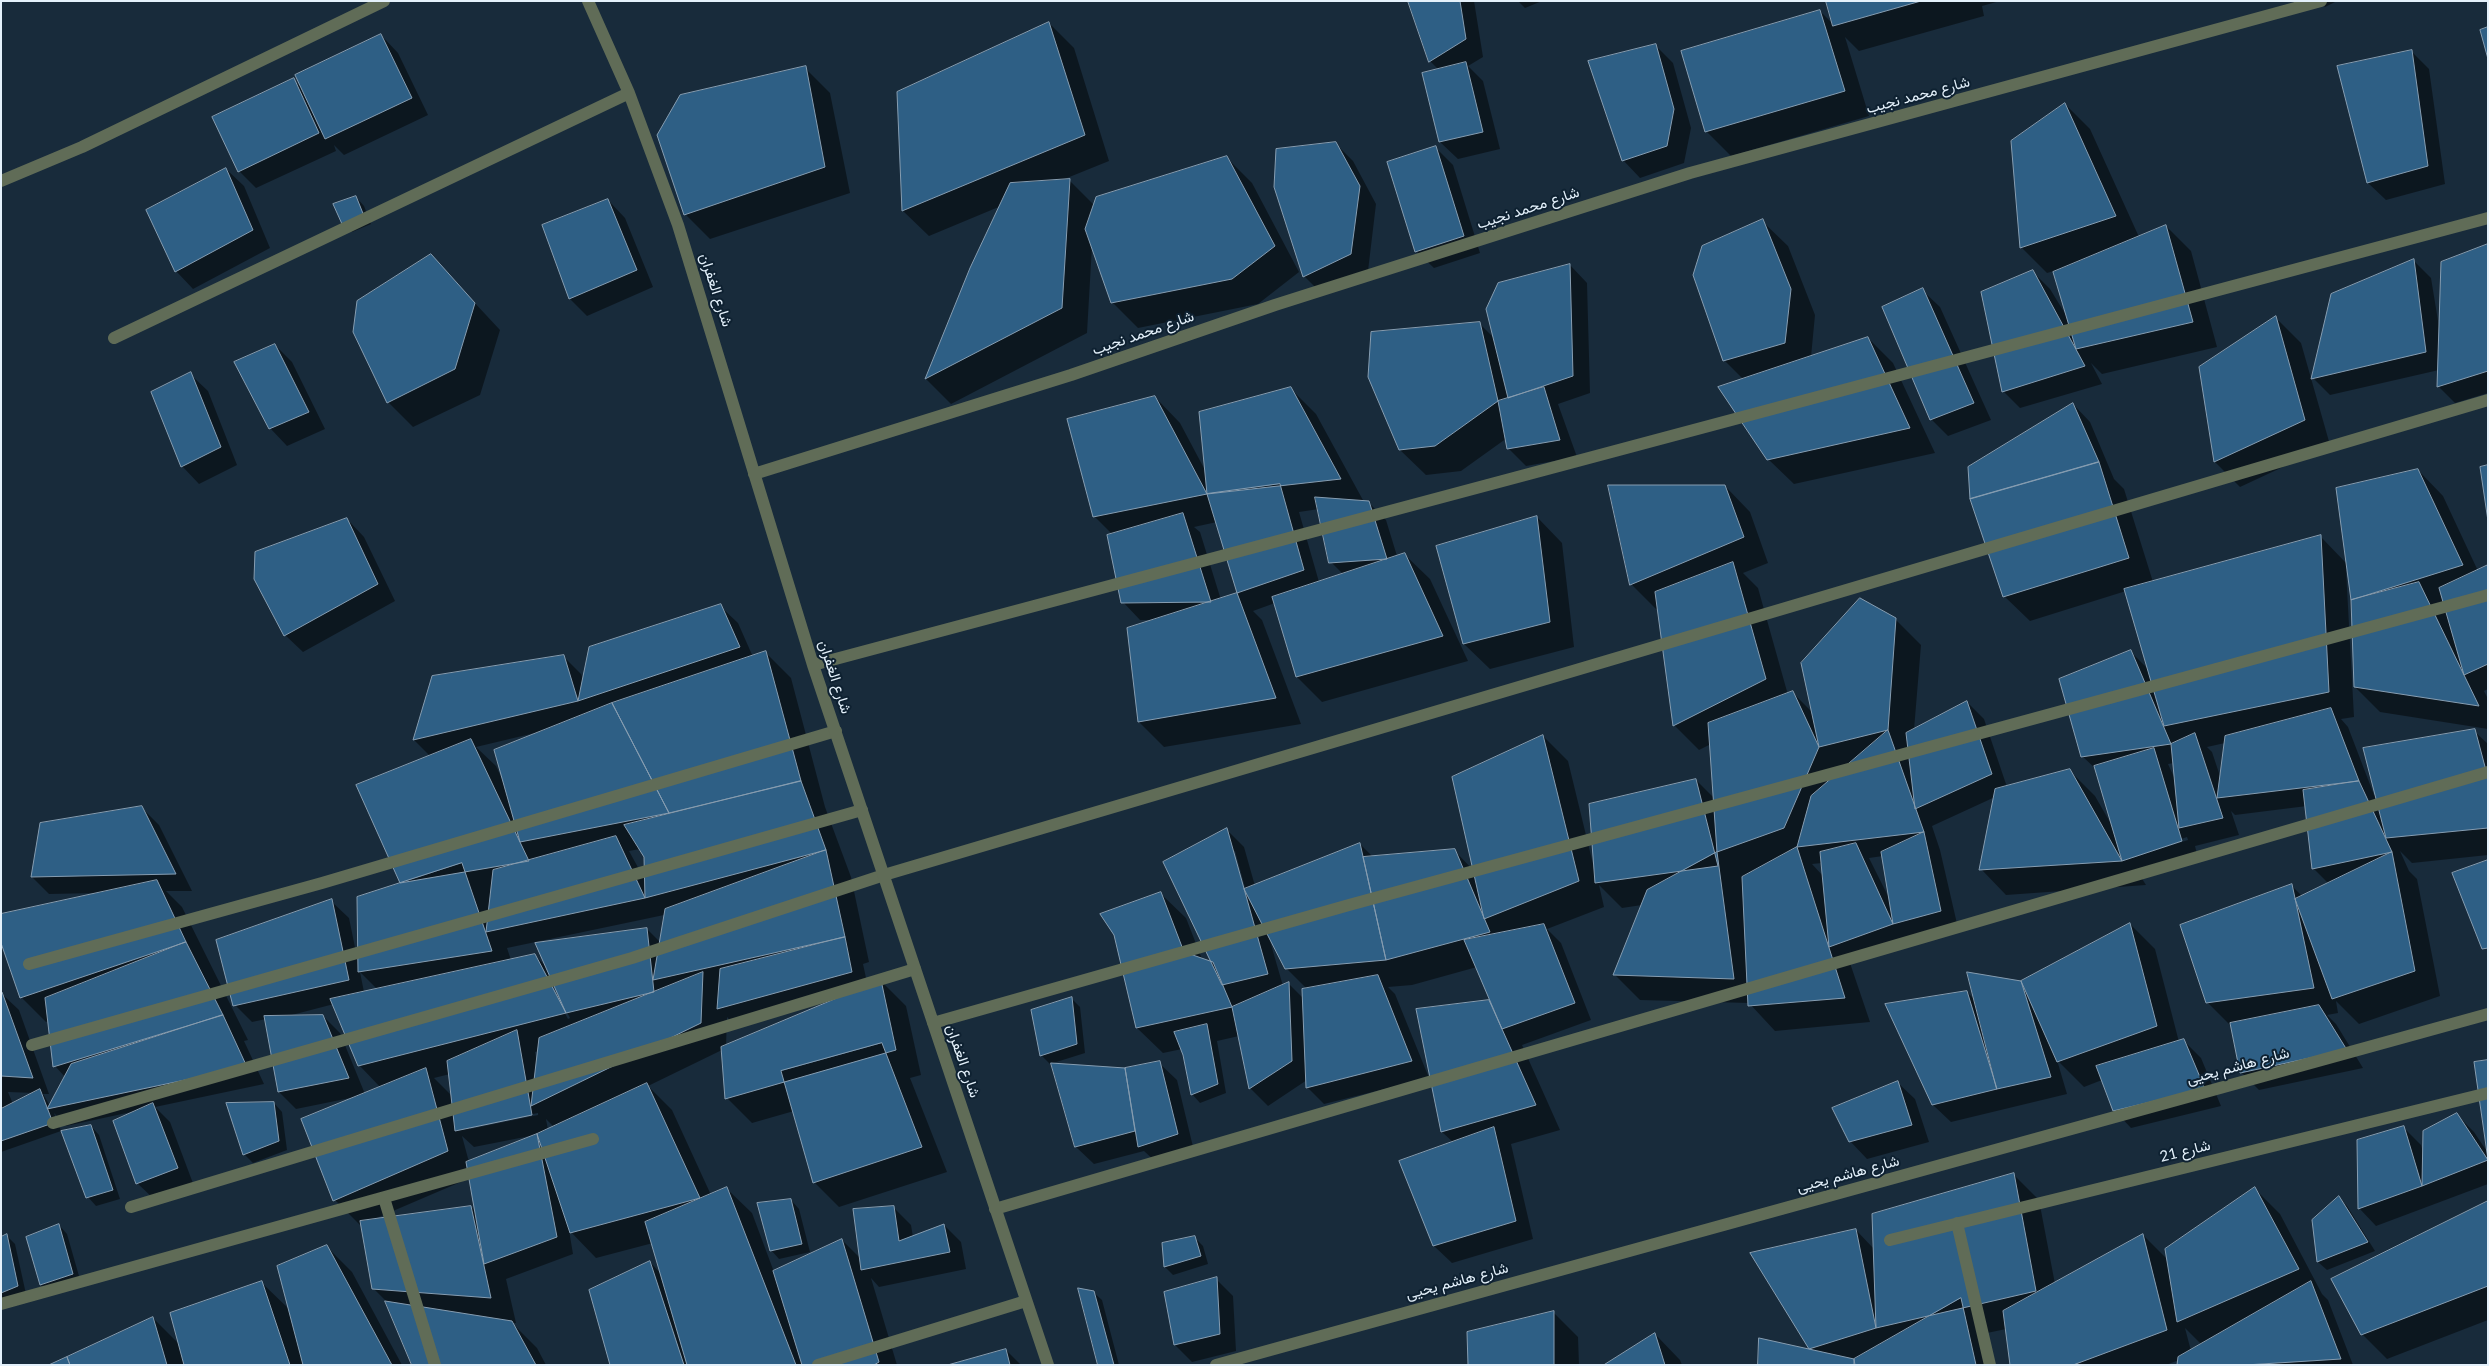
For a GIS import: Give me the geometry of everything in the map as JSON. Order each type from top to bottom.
[{"type":"street","points":[[1,181],[82,147],[384,1]]},
{"type":"street","name":"شارع الغفران","points":[[588,1],[628,93],[678,225],[813,665],[1048,1365]]},
{"type":"street","name":"شارع محمد نجيب","points":[[754,474],[1062,378],[1275,305],[1690,173],[2321,1]]},
{"type":"street","points":[[114,338],[628,93]]},
{"type":"street","points":[[813,665],[2488,218]]},
{"type":"street","points":[[53,1123],[632,958],[884,875],[2488,400]]},
{"type":"street","points":[[933,1023],[1349,905],[2488,596]]},
{"type":"street","points":[[29,964],[322,883],[836,731]]},
{"type":"street","points":[[995,1209],[2488,772]]},
{"type":"street","points":[[32,1045],[862,810]]},
{"type":"street","points":[[131,1207],[915,970]]},
{"type":"street","name":"شارع هاشم يحيى","points":[[1216,1365],[2488,1014]]},
{"type":"street","name":"شارع 21","points":[[1890,1240],[2488,1093]]},
{"type":"street","points":[[1,1304],[593,1139]]},
{"type":"street","points":[[384,1198],[435,1365]]},
{"type":"street","points":[[1958,1224],[1990,1365]]},
{"type":"street","points":[[818,1365],[1026,1302]]},
{"type":"building","points":[[1408,1],[1460,1],[1466,39],[1429,62]]},
{"type":"building","points":[[1826,1],[1921,1],[1833,26]]},
{"type":"building","points":[[1820,10],[1845,91],[1705,132],[1681,51]]},
{"type":"building","points":[[1049,22],[1085,135],[902,211],[897,92]]},
{"type":"building","points":[[2488,27],[2488,59],[2480,30]]},
{"type":"building","points":[[381,34],[412,98],[325,139],[295,75]]},
{"type":"building","points":[[1656,44],[1674,109],[1667,146],[1622,161],[1588,61]]},
{"type":"building","points":[[2412,50],[2428,166],[2367,183],[2337,66]]},
{"type":"building","points":[[1466,62],[1483,132],[1439,142],[1422,73]]},
{"type":"building","points":[[806,66],[825,167],[684,215],[657,135],[680,95]]},
{"type":"building","points":[[294,78],[319,133],[238,172],[212,117]]},
{"type":"building","points":[[2065,103],[2116,216],[2020,248],[2011,141]]},
{"type":"building","points":[[1336,142],[1360,186],[1351,254],[1303,277],[1274,187],[1276,149]]},
{"type":"building","points":[[1436,146],[1464,236],[1415,252],[1387,162]]},
{"type":"building","points":[[1227,156],[1275,246],[1232,279],[1111,303],[1085,229],[1096,197]]},
{"type":"building","points":[[226,168],[253,230],[175,272],[146,210]]},
{"type":"building","points":[[1070,179],[1062,308],[925,379],[970,268],[1010,183]]},
{"type":"building","points":[[356,196],[364,216],[342,224],[333,204]]},
{"type":"building","points":[[608,199],[637,270],[569,299],[542,225]]},
{"type":"building","points":[[1763,219],[1791,289],[1785,343],[1723,361],[1693,275],[1702,246]]},
{"type":"building","points":[[2166,225],[2193,322],[2076,349],[2053,272]]},
{"type":"building","points":[[2488,244],[2488,371],[2437,387],[2441,262]]},
{"type":"building","points":[[431,254],[475,303],[455,369],[387,403],[353,332],[357,301]]},
{"type":"building","points":[[2414,259],[2426,352],[2311,379],[2331,294]]},
{"type":"building","points":[[1570,264],[1573,376],[1508,398],[1486,309],[1498,283]]},
{"type":"building","points":[[2033,270],[2085,366],[2002,392],[1981,292]]},
{"type":"building","points":[[1923,288],[1974,403],[1930,420],[1882,307]]},
{"type":"building","points":[[2276,316],[2305,420],[2214,462],[2199,367]]},
{"type":"building","points":[[1480,322],[1498,401],[1435,446],[1399,450],[1368,377],[1371,332]]},
{"type":"building","points":[[1868,337],[1910,428],[1767,460],[1718,387]]},
{"type":"building","points":[[275,344],[309,412],[269,429],[234,362]]},
{"type":"building","points":[[191,372],[221,447],[181,467],[151,392]]},
{"type":"building","points":[[1291,387],[1341,479],[1207,494],[1199,412]]},
{"type":"building","points":[[1544,387],[1560,440],[1507,449],[1498,401]]},
{"type":"building","points":[[1155,396],[1207,494],[1093,517],[1067,419]]},
{"type":"building","points":[[2073,403],[2099,462],[1970,499],[1968,467]]},
{"type":"building","points":[[2099,462],[2129,558],[2003,597],[1970,499]]},
{"type":"building","points":[[2488,465],[2488,521],[2480,467]]},
{"type":"building","points":[[2418,469],[2463,565],[2351,600],[2336,488]]},
{"type":"building","points":[[1280,484],[1304,570],[1237,593],[1207,494]]},
{"type":"building","points":[[1608,485],[1725,485],[1744,537],[1630,585]]},
{"type":"building","points":[[1315,497],[1369,501],[1387,559],[1329,563]]},
{"type":"building","points":[[1183,513],[1211,602],[1121,603],[1107,535]]},
{"type":"building","points":[[1537,516],[1550,622],[1463,644],[1436,546]]},
{"type":"building","points":[[347,518],[378,584],[284,636],[254,579],[255,552]]},
{"type":"building","points":[[2321,535],[2329,692],[2164,726],[2124,589]]},
{"type":"building","points":[[1405,553],[1443,636],[1296,677],[1272,597]]},
{"type":"building","points":[[1733,562],[1766,679],[1673,726],[1655,592]]},
{"type":"building","points":[[2488,565],[2488,664],[2464,675],[2439,588]]},
{"type":"building","points":[[2419,582],[2479,706],[2354,687],[2351,600]]},
{"type":"building","points":[[1237,593],[1276,698],[1138,722],[1127,628]]},
{"type":"building","points":[[1860,598],[1896,618],[1888,730],[1819,747],[1801,663]]},
{"type":"building","points":[[721,604],[740,647],[578,701],[589,647]]},
{"type":"building","points":[[2131,650],[2171,744],[2081,757],[2059,679]]},
{"type":"building","points":[[766,651],[801,781],[669,813],[612,703]]},
{"type":"building","points":[[564,655],[578,701],[413,740],[432,676]]},
{"type":"building","points":[[1793,691],[1819,747],[1784,828],[1717,852],[1708,723]]},
{"type":"building","points":[[1967,701],[1992,774],[1915,809],[1906,733]]},
{"type":"building","points":[[612,703],[669,813],[520,842],[494,750]]},
{"type":"building","points":[[2331,708],[2359,781],[2217,798],[2225,736]]},
{"type":"building","points":[[2475,729],[2488,778],[2488,828],[2386,838],[2363,748]]},
{"type":"building","points":[[1888,730],[1924,832],[1797,847],[1811,796]]},
{"type":"building","points":[[2195,733],[2223,818],[2179,828],[2171,744]]},
{"type":"building","points":[[1543,735],[1579,881],[1484,919],[1452,777]]},
{"type":"building","points":[[471,739],[529,861],[400,883],[356,785]]},
{"type":"building","points":[[2154,748],[2182,841],[2122,861],[2094,766]]},
{"type":"building","points":[[2070,769],[2122,861],[1979,870],[1995,789]]},
{"type":"building","points":[[1696,779],[1718,866],[1595,883],[1589,804]]},
{"type":"building","points":[[801,781],[826,850],[645,898],[644,857],[624,825]]},
{"type":"building","points":[[2359,781],[2392,852],[2312,869],[2303,790]]},
{"type":"building","points":[[142,806],[176,874],[31,877],[40,823]]},
{"type":"building","points":[[1227,828],[1268,974],[1222,985],[1163,862]]},
{"type":"building","points":[[1924,832],[1941,911],[1893,924],[1881,852]]},
{"type":"building","points":[[616,836],[645,898],[486,932],[493,870]]},
{"type":"building","points":[[1360,843],[1386,960],[1285,969],[1244,889]]},
{"type":"building","points":[[1856,843],[1893,924],[1829,947],[1820,852]]},
{"type":"building","points":[[1797,847],[1845,998],[1748,1006],[1742,877]]},
{"type":"building","points":[[1455,849],[1490,932],[1386,960],[1363,857]]},
{"type":"building","points":[[826,850],[845,937],[653,980],[665,909]]},
{"type":"building","points":[[1717,852],[1734,979],[1613,975],[1647,890]]},
{"type":"building","points":[[2392,852],[2415,971],[2332,999],[2295,899]]},
{"type":"building","points":[[2488,860],[2488,948],[2482,949],[2452,873]]},
{"type":"building","points":[[462,863],[492,951],[358,972],[357,897]]},
{"type":"building","points":[[157,880],[186,942],[20,998],[1,943],[1,914]]},
{"type":"building","points":[[2292,884],[2314,988],[2206,1003],[2180,925]]},
{"type":"building","points":[[1161,892],[1184,952],[1213,962],[1232,1007],[1136,1028],[1114,935],[1100,914]]},
{"type":"building","points":[[332,899],[349,980],[233,1006],[216,940]]},
{"type":"building","points":[[2130,923],[2157,1026],[2057,1062],[2021,981]]},
{"type":"building","points":[[1544,924],[1575,1003],[1502,1029],[1464,940]]},
{"type":"building","points":[[647,928],[654,992],[566,1013],[535,943]]},
{"type":"building","points":[[845,937],[852,972],[717,1009],[720,969]]},
{"type":"building","points":[[186,942],[223,1015],[53,1067],[45,998]]},
{"type":"building","points":[[535,954],[566,1013],[358,1066],[330,999]]},
{"type":"building","points":[[703,972],[701,1023],[531,1106],[539,1038]]},
{"type":"building","points":[[1967,972],[2021,981],[2051,1077],[1997,1089]]},
{"type":"building","points":[[1378,975],[1412,1061],[1306,1088],[1302,989]]},
{"type":"building","points":[[881,980],[896,1050],[725,1099],[721,1047]]},
{"type":"building","points":[[1289,982],[1292,1061],[1249,1089],[1232,1007]]},
{"type":"building","points":[[1967,991],[1997,1089],[1932,1105],[1885,1004]]},
{"type":"building","points":[[2,992],[33,1078],[1,1076]]},
{"type":"building","points":[[1072,997],[1077,1044],[1040,1056],[1031,1010]]},
{"type":"building","points":[[1489,1000],[1536,1105],[1441,1132],[1416,1009]]},
{"type":"building","points":[[2319,1005],[2347,1050],[2240,1073],[2230,1023]]},
{"type":"building","points":[[223,1015],[247,1067],[47,1109],[71,1064]]},
{"type":"building","points":[[323,1015],[349,1078],[278,1092],[264,1016]]},
{"type":"building","points":[[1207,1024],[1218,1084],[1191,1095],[1183,1055],[1174,1032]]},
{"type":"building","points":[[517,1030],[532,1115],[455,1131],[447,1061]]},
{"type":"building","points":[[2184,1039],[2205,1089],[2113,1111],[2096,1066]]},
{"type":"building","points":[[882,1043],[922,1147],[813,1183],[781,1071]]},
{"type":"building","points":[[2488,1060],[2488,1160],[2474,1062]]},
{"type":"building","points":[[1160,1061],[1178,1134],[1138,1147],[1125,1068]]},
{"type":"building","points":[[1051,1063],[1125,1068],[1135,1131],[1075,1147]]},
{"type":"building","points":[[426,1068],[448,1151],[333,1201],[301,1119]]},
{"type":"building","points":[[1898,1081],[1912,1125],[1849,1142],[1832,1108]]},
{"type":"building","points":[[647,1083],[700,1198],[570,1233],[537,1134]]},
{"type":"building","points":[[40,1089],[53,1123],[1,1141],[1,1109]]},
{"type":"building","points":[[274,1102],[279,1141],[243,1155],[226,1103]]},
{"type":"building","points":[[153,1103],[178,1168],[136,1184],[113,1121]]},
{"type":"building","points":[[2457,1113],[2488,1160],[2422,1186],[2423,1131]]},
{"type":"building","points":[[91,1125],[113,1190],[86,1198],[61,1131]]},
{"type":"building","points":[[2404,1126],[2422,1186],[2358,1209],[2357,1140]]},
{"type":"building","points":[[1494,1127],[1516,1221],[1433,1246],[1399,1161]]},
{"type":"building","points":[[537,1134],[557,1237],[484,1264],[466,1162]]},
{"type":"building","points":[[2014,1173],[2036,1291],[1876,1328],[1872,1214]]},
{"type":"building","points":[[727,1187],[796,1365],[687,1365],[645,1222]]},
{"type":"building","points":[[2255,1187],[2299,1269],[2177,1322],[2165,1249]]},
{"type":"building","points":[[2339,1196],[2368,1242],[2317,1262],[2312,1220]]},
{"type":"building","points":[[791,1199],[802,1244],[770,1251],[757,1203]]},
{"type":"building","points":[[2488,1201],[2488,1286],[2361,1335],[2331,1279]]},
{"type":"building","points":[[471,1206],[491,1298],[372,1289],[360,1221]]},
{"type":"building","points":[[894,1206],[899,1241],[944,1224],[950,1252],[861,1270],[853,1209]]},
{"type":"building","points":[[59,1224],[73,1274],[40,1285],[26,1237]]},
{"type":"building","points":[[1856,1229],[1876,1328],[1809,1349],[1750,1253]]},
{"type":"building","points":[[7,1234],[18,1286],[1,1293],[1,1237]]},
{"type":"building","points":[[2143,1234],[2167,1330],[2073,1365],[2010,1365],[2003,1311]]},
{"type":"building","points":[[1195,1236],[1201,1256],[1164,1267],[1162,1243]]},
{"type":"building","points":[[842,1239],[879,1362],[874,1365],[802,1365],[773,1271]]},
{"type":"building","points":[[327,1245],[392,1365],[303,1365],[277,1266]]},
{"type":"building","points":[[650,1261],[684,1365],[610,1365],[589,1290]]},
{"type":"building","points":[[1217,1277],[1220,1334],[1174,1345],[1164,1292]]},
{"type":"building","points":[[262,1281],[290,1365],[184,1365],[170,1313]]},
{"type":"building","points":[[2311,1281],[2341,1359],[2245,1365],[2177,1365],[2178,1357]]},
{"type":"building","points":[[1078,1288],[1094,1291],[1114,1365],[1098,1365]]},
{"type":"building","points":[[1961,1298],[1976,1365],[1855,1365],[1854,1359]]},
{"type":"building","points":[[385,1301],[512,1321],[536,1365],[412,1365]]},
{"type":"building","points":[[1554,1311],[1554,1365],[1468,1365],[1467,1332]]},
{"type":"building","points":[[153,1317],[167,1365],[70,1365],[67,1357]]},
{"type":"building","points":[[1655,1333],[1665,1365],[1604,1365]]},
{"type":"building","points":[[1759,1338],[1854,1359],[1854,1365],[1758,1365]]},
{"type":"building","points":[[1006,1349],[1010,1365],[948,1365]]},
{"type":"building","points":[[67,1357],[70,1365],[49,1365]]}]
